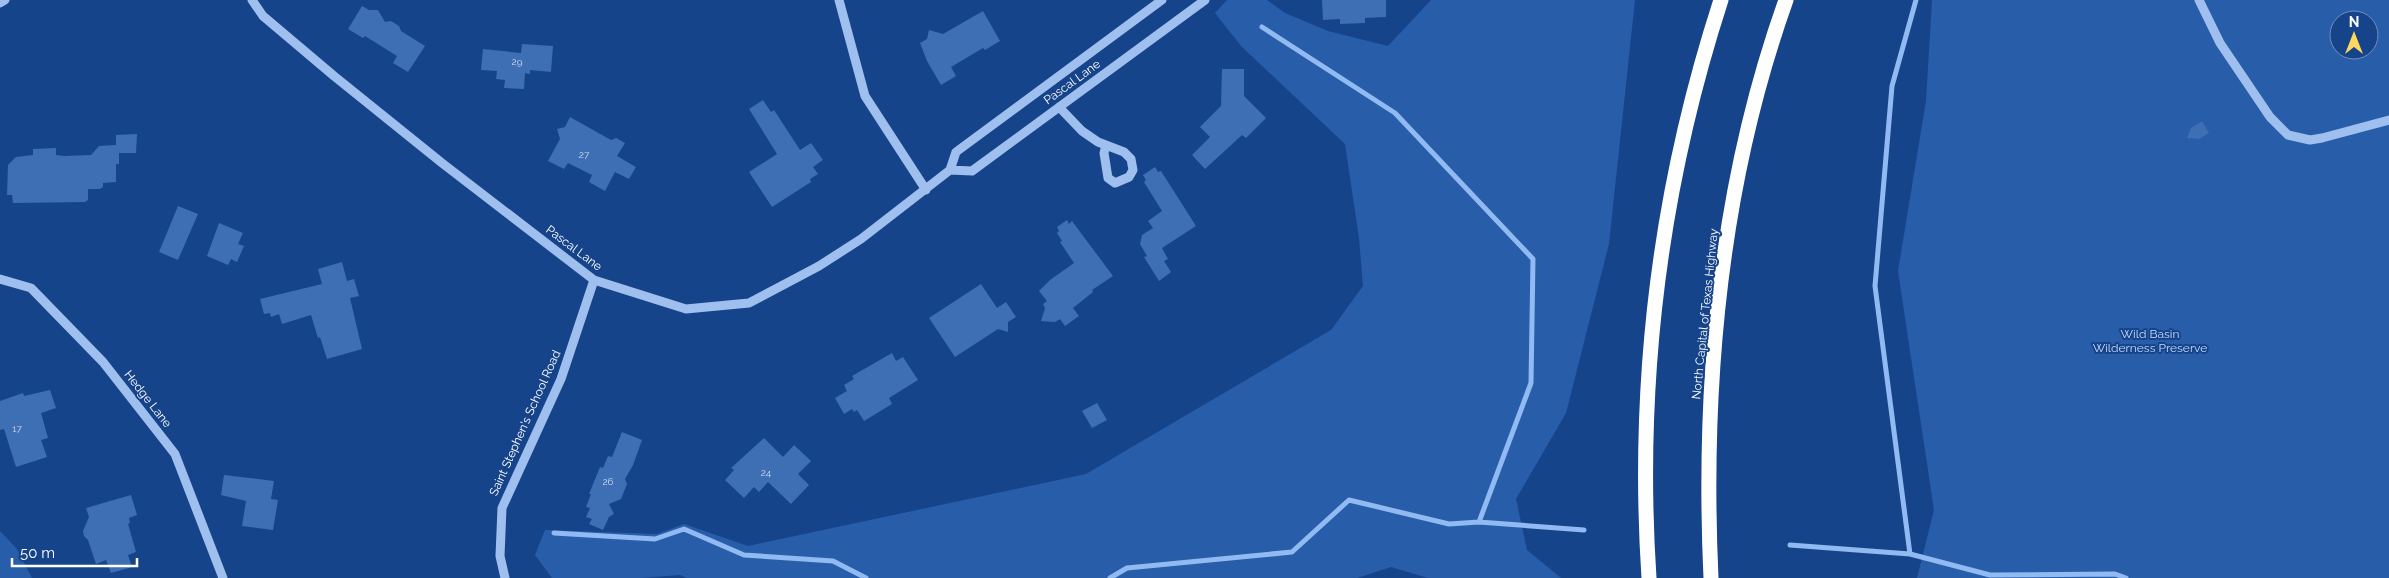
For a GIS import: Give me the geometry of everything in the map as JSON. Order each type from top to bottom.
[{"type":"highway","points":[[1648,578],[1644,495],[1645,416],[1649,353],[1657,286],[1681,145],[1695,86],[1721,0]]},
{"type":"highway","name":"North Capital of Texas Highway","points":[[1711,578],[1709,474],[1712,381],[1722,266],[1732,205],[1744,150],[1760,85],[1786,0]]},
{"type":"street","points":[[0,3],[5,0]]},
{"type":"street","name":"Pascal Lane","points":[[252,0],[264,16],[334,76],[442,163],[594,280],[686,310],[749,302],[819,266],[861,239],[950,170],[956,152],[1162,0]]},
{"type":"street","points":[[839,0],[865,96],[926,190]]},
{"type":"street","name":"Pascal Lane","points":[[950,170],[972,171],[1205,0]]},
{"type":"street","points":[[2199,0],[2220,43],[2270,117],[2288,135],[2310,140],[2389,120]]},
{"type":"street","points":[[1059,107],[1082,131],[1106,145]]},
{"type":"street","name":"Hedge Lane","points":[[0,279],[31,288],[103,362],[175,454],[223,578]]},
{"type":"street","name":"Saint Stephen's School Road","points":[[505,578],[500,556],[502,508],[561,379],[594,280]]},
{"type":"green space","points":[[1227,0],[1267,0],[1285,13],[1328,31],[1388,46],[1431,0],[1635,0],[1609,244],[1566,413],[1516,499],[1527,550],[1561,578],[1428,578],[1391,567],[1357,578],[687,578],[680,575],[641,578],[552,578],[535,555],[545,530],[657,534],[684,524],[748,546],[1086,474],[1331,330],[1363,286],[1359,238],[1345,144],[1241,46],[1215,13]]},
{"type":"green space","name":"Wild Basin Wilderness Preserve","points":[[1932,0],[2389,0],[2389,578],[1917,578],[1934,510],[1898,271],[1926,101]]},
{"type":"green space","points":[[0,531],[17,549],[32,578],[0,578]]},
{"type":"building","points":[[1322,0],[1386,0],[1386,17],[1365,18],[1365,23],[1340,24],[1340,19],[1323,20]]},
{"type":"building","points":[[362,6],[369,10],[378,10],[385,22],[391,21],[399,26],[401,31],[425,46],[408,72],[393,63],[397,56],[365,36],[363,38],[348,29]]},
{"type":"building","points":[[983,11],[1000,41],[985,50],[983,48],[951,67],[956,76],[941,85],[927,61],[920,43],[927,39],[929,30],[943,34]]},
{"type":"building","points":[[522,44],[553,46],[551,72],[530,70],[530,74],[525,73],[524,89],[504,88],[505,80],[496,79],[497,71],[481,70],[483,49],[521,53]]},
{"type":"building","points":[[1222,69],[1244,69],[1244,96],[1266,118],[1246,138],[1242,135],[1205,169],[1192,155],[1210,137],[1200,127],[1221,106]]},
{"type":"building","points":[[763,100],[771,112],[774,110],[800,150],[811,143],[823,160],[813,167],[818,174],[810,179],[811,182],[772,207],[749,172],[777,154],[749,109]]},
{"type":"building","points":[[570,117],[611,140],[616,138],[625,143],[617,156],[636,167],[629,179],[615,172],[605,191],[589,182],[592,175],[568,163],[564,169],[548,161],[560,139],[557,129],[565,127]]},
{"type":"building","points":[[2202,121],[2209,133],[2199,139],[2187,138],[2191,128]]},
{"type":"building","points":[[137,134],[136,153],[119,153],[119,164],[116,164],[116,182],[103,183],[103,187],[100,189],[88,189],[88,200],[85,202],[13,203],[12,195],[7,195],[8,165],[16,157],[33,155],[33,149],[56,148],[56,155],[64,156],[91,155],[99,146],[116,145],[116,135]]},
{"type":"building","points":[[1155,167],[1158,172],[1161,171],[1196,226],[1162,248],[1168,259],[1164,261],[1171,272],[1159,281],[1144,257],[1147,256],[1140,244],[1142,235],[1153,228],[1148,221],[1162,211],[1144,182],[1146,180],[1143,175]]},
{"type":"building","points":[[178,206],[198,214],[178,260],[159,252]]},
{"type":"building","points":[[1067,220],[1069,224],[1072,221],[1113,276],[1092,290],[1093,292],[1073,308],[1079,316],[1065,326],[1060,319],[1055,322],[1041,321],[1045,308],[1043,304],[1047,301],[1039,291],[1050,280],[1074,263],[1060,242],[1062,241],[1057,233],[1059,231],[1057,227]]},
{"type":"building","points":[[219,223],[243,233],[238,244],[244,246],[237,262],[231,259],[228,265],[207,256]]},
{"type":"building","points":[[342,262],[347,281],[354,279],[359,296],[350,298],[362,349],[327,359],[311,315],[282,324],[279,314],[271,317],[270,313],[264,314],[260,299],[322,284],[318,269]]},
{"type":"building","points":[[981,284],[997,308],[1006,302],[1016,317],[1008,322],[1008,332],[998,329],[955,357],[929,318]]},
{"type":"building","points":[[892,353],[896,361],[903,357],[918,380],[889,398],[892,404],[864,421],[857,410],[854,412],[852,409],[844,414],[835,398],[847,391],[844,385],[854,379],[852,376]]},
{"type":"building","points":[[50,390],[56,408],[41,413],[48,438],[41,440],[47,457],[16,467],[4,429],[0,430],[0,401],[23,393],[24,396]]},
{"type":"building","points":[[1097,403],[1107,420],[1092,428],[1082,411]]},
{"type":"building","points":[[622,432],[642,440],[633,465],[625,479],[627,484],[621,499],[609,504],[614,514],[609,517],[603,530],[589,524],[592,519],[586,517],[590,508],[586,507],[600,467],[603,468],[608,456],[612,457]]},
{"type":"building","points":[[764,438],[783,457],[794,445],[811,461],[798,474],[809,485],[791,504],[768,482],[759,492],[754,487],[744,498],[725,480],[734,470],[731,468]]},
{"type":"building","points":[[224,475],[274,481],[271,499],[278,500],[273,530],[242,526],[246,501],[221,495]]},
{"type":"building","points":[[131,495],[137,515],[129,518],[130,523],[128,524],[136,552],[128,555],[132,567],[111,573],[106,560],[96,564],[88,540],[84,536],[83,531],[89,517],[86,508]]},
{"type":"waterway","points":[[1916,0],[1892,86],[1875,286],[1910,554],[1990,575],[2115,574],[2126,578]]},
{"type":"waterway","points":[[1262,27],[1395,113],[1533,259],[1531,383],[1479,522]]},
{"type":"waterway","points":[[1110,578],[1127,568],[1292,552],[1349,500],[1449,524],[1479,522],[1584,530]]},
{"type":"waterway","points":[[554,533],[655,539],[684,529],[744,555],[833,561],[866,578]]},
{"type":"waterway","points":[[1790,545],[1910,554]]}]
